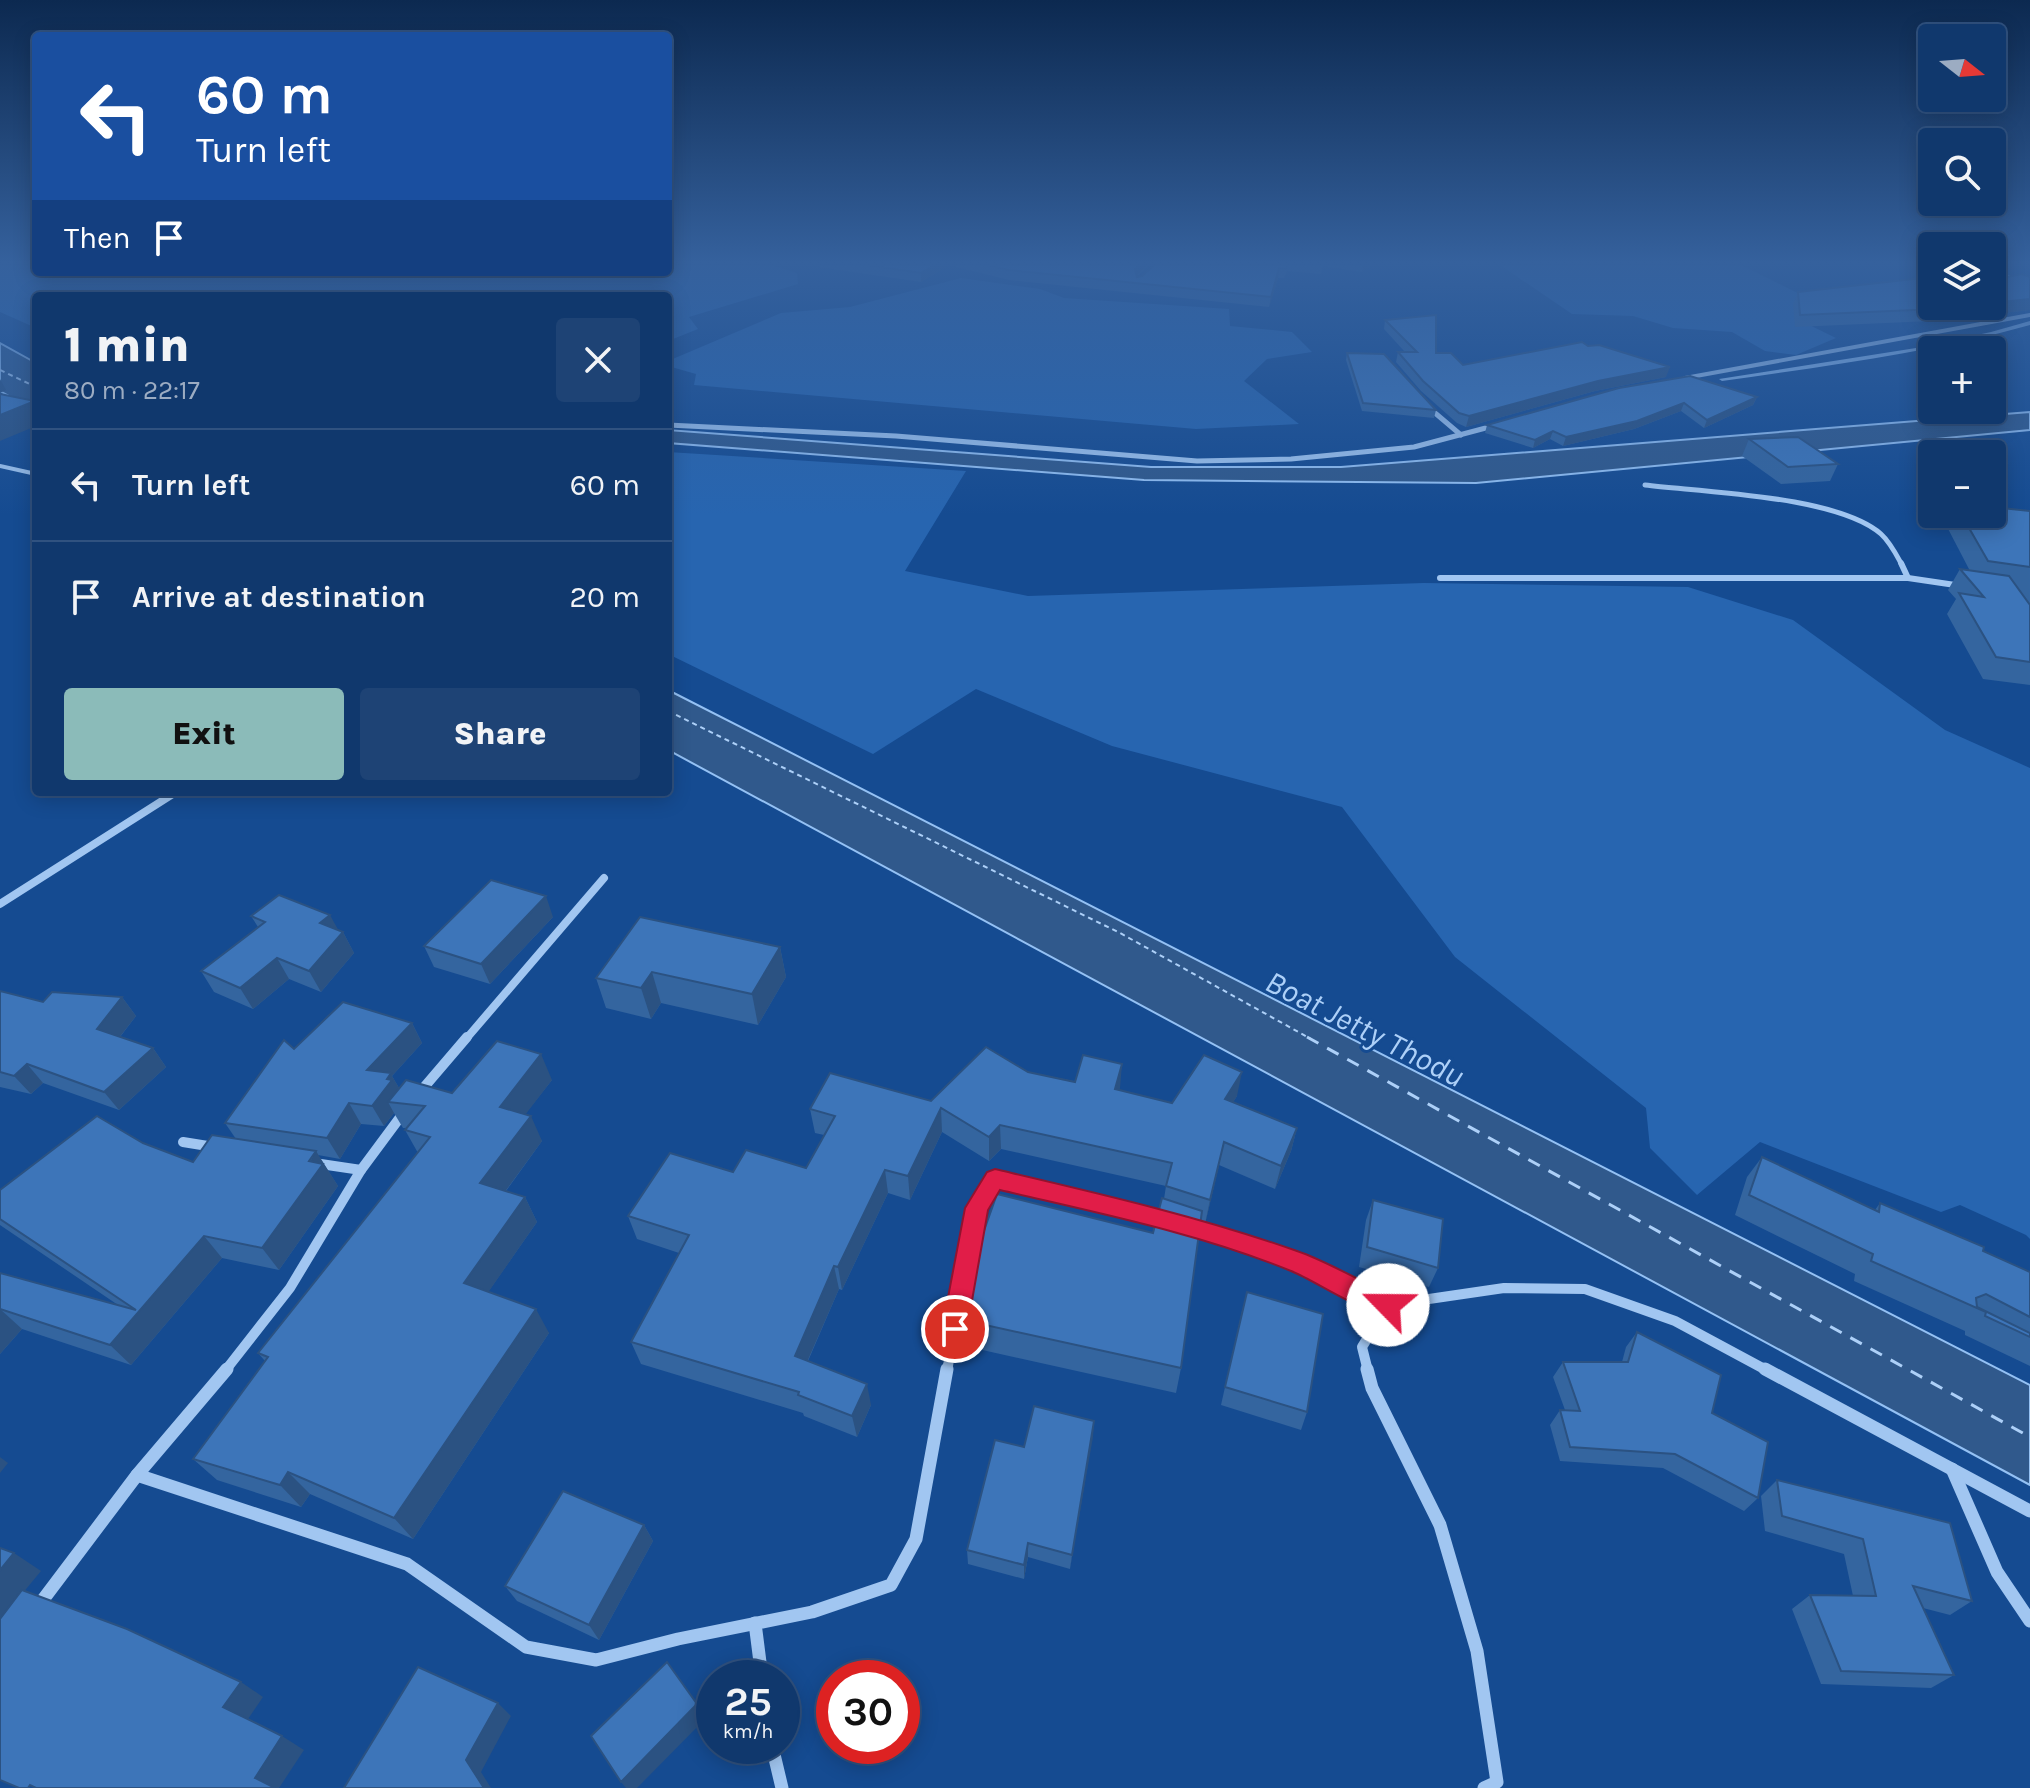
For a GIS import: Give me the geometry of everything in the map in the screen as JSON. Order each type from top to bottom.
[{"type":"street","points":[[1682,378],[1810,358],[1851,348]]},
{"type":"street","points":[[1426,405],[1461,435]]},
{"type":"street","points":[[672,425],[896,436],[1197,461],[1365,453],[1414,447],[1503,423]]},
{"type":"street","points":[[1645,485],[1806,506],[1853,516],[1870,525],[1890,544],[1908,578]]},
{"type":"street","points":[[1440,578],[1908,578],[1969,587]]},
{"type":"street","points":[[0,904],[170,796]]},
{"type":"street","points":[[35,1611],[137,1475],[209,1392],[290,1288],[361,1170],[431,1078],[604,878]]},
{"type":"street","points":[[183,1142],[227,1149]]},
{"type":"street","points":[[301,1161],[361,1170]]},
{"type":"street","points":[[137,1475],[407,1564],[526,1647],[596,1660],[812,1612],[891,1585],[916,1539],[977,1208],[995,1179],[1156,1216],[1296,1261],[1339,1281],[1362,1297],[1388,1305],[1504,1288],[1585,1289],[1675,1321],[2030,1511]]},
{"type":"street","points":[[1388,1305],[1362,1347],[1372,1388],[1440,1525],[1477,1651],[1497,1782],[1484,1788]]},
{"type":"street","points":[[1952,1468],[1997,1572],[2030,1621]]},
{"type":"street","points":[[755,1623],[760,1660]]},
{"type":"street","points":[[776,1764],[782,1788]]},
{"type":"lane","points":[[0,466],[32,473]]},
{"type":"shaded area","points":[[0,348],[10,348],[32,361],[32,409],[0,391]]},
{"type":"shaded area","points":[[698,348],[1308,348],[1312,352],[1267,359],[1244,381],[1299,424],[1196,429],[694,385],[696,374],[672,367],[672,359]]},
{"type":"shaded area","points":[[1761,348],[1811,348],[1796,355]]},
{"type":"shaded area","points":[[2030,412],[2030,430],[1476,483],[1144,480],[672,443],[672,430],[1151,467],[1341,467],[1918,421],[1918,424],[2006,424],[2006,414]]},
{"type":"shaded area","points":[[672,452],[966,471],[905,571],[1028,596],[1424,583],[1688,587],[1793,620],[1945,730],[2030,768],[2030,1239],[1960,1205],[1941,1212],[1760,1142],[1697,1195],[1650,1148],[1646,1108],[1455,957],[1342,807],[1112,746],[976,689],[873,754],[672,656]]},
{"type":"shaded area","points":[[672,692],[2030,1385],[2030,1485],[672,752]]},
{"type":"building","points":[[1413,348],[1436,348],[1436,353],[1451,353],[1463,365],[1549,348],[1610,348],[1670,367],[1598,381],[1469,416],[1459,413],[1423,381],[1398,352],[1417,352]]},
{"type":"building","points":[[1347,353],[1384,354],[1436,410],[1363,403]]},
{"type":"building","points":[[1690,376],[1757,397],[1707,420],[1684,403],[1637,421],[1566,437],[1553,431],[1535,440],[1487,425],[1619,388]]},
{"type":"building","points":[[0,394],[32,400],[32,402],[0,415]]},
{"type":"building","points":[[1798,437],[1838,464],[1788,467],[1749,439]]},
{"type":"building","points":[[2006,508],[2030,511],[2030,567],[1988,561],[1969,528],[2006,528]]},
{"type":"building","points":[[1960,569],[2009,576],[2030,605],[2030,662],[1996,657],[1959,593],[1984,597]]},
{"type":"building","points":[[491,880],[546,896],[481,964],[424,946]]},
{"type":"building","points":[[279,895],[330,915],[320,923],[343,932],[309,971],[277,958],[240,988],[201,971],[265,922],[251,916]]},
{"type":"building","points":[[640,917],[780,947],[752,994],[652,972],[641,988],[596,978]]},
{"type":"building","points":[[0,991],[43,1002],[52,992],[122,997],[97,1029],[153,1048],[104,1092],[27,1064],[14,1076],[0,1072]]},
{"type":"building","points":[[343,1002],[412,1023],[367,1070],[391,1073],[387,1079],[392,1080],[372,1106],[349,1103],[327,1138],[225,1123],[284,1040],[294,1049]]},
{"type":"building","points":[[497,1041],[541,1054],[500,1107],[531,1116],[480,1183],[525,1197],[464,1283],[536,1309],[394,1518],[288,1472],[280,1485],[193,1459],[268,1357],[258,1353],[430,1137],[405,1130],[425,1106],[388,1102],[406,1080],[452,1093]]},
{"type":"building","points":[[986,1047],[1028,1072],[1075,1082],[1083,1055],[1122,1064],[1115,1089],[1172,1103],[1204,1055],[1242,1072],[1225,1099],[1297,1128],[1281,1166],[1224,1142],[1210,1200],[1166,1186],[1172,1163],[1000,1125],[989,1137],[941,1108],[908,1176],[885,1170],[838,1267],[834,1266],[795,1356],[867,1384],[852,1416],[798,1395],[799,1392],[631,1342],[689,1235],[628,1216],[670,1153],[733,1172],[746,1150],[806,1168],[835,1116],[810,1109],[830,1073],[931,1101]]},
{"type":"building","points":[[97,1116],[143,1143],[193,1162],[212,1135],[316,1151],[309,1161],[323,1164],[262,1248],[204,1236],[110,1345],[0,1309],[0,1273],[136,1310],[0,1219],[0,1190]]},
{"type":"building","points":[[1762,1157],[1879,1212],[1880,1203],[1984,1247],[1983,1251],[2030,1272],[2030,1317],[1986,1294],[1976,1298],[1977,1307],[2030,1333],[2030,1337],[1985,1316],[1986,1312],[1871,1261],[1873,1254],[1749,1195]]},
{"type":"building","points":[[997,1194],[1153,1233],[1162,1198],[1202,1211],[1181,1368],[958,1319],[970,1255],[975,1256]]},
{"type":"building","points":[[1373,1200],[1443,1219],[1438,1268],[1367,1247]]},
{"type":"building","points":[[1247,1292],[1323,1314],[1307,1412],[1225,1387]]},
{"type":"building","points":[[1637,1332],[1721,1375],[1712,1413],[1768,1442],[1758,1498],[1675,1454],[1570,1447],[1560,1410],[1580,1411],[1563,1362],[1628,1362]]},
{"type":"building","points":[[1034,1406],[1094,1421],[1072,1555],[1028,1543],[1024,1565],[967,1550],[995,1440],[1024,1447]]},
{"type":"building","points":[[1777,1480],[1950,1523],[1972,1601],[1913,1586],[1954,1675],[1841,1671],[1810,1595],[1876,1596],[1863,1539],[1782,1516]]},
{"type":"building","points":[[563,1491],[644,1525],[589,1625],[505,1586]]},
{"type":"building","points":[[0,1548],[14,1553],[0,1570]]},
{"type":"building","points":[[22,1590],[127,1629],[241,1682],[223,1707],[282,1736],[255,1778],[275,1788],[36,1788],[30,1785],[19,1788],[0,1780],[0,1619]]},
{"type":"building","points":[[667,1662],[696,1703],[621,1782],[591,1736]]},
{"type":"building","points":[[418,1667],[498,1703],[466,1760],[484,1788],[344,1788]]},
{"type":"waterway","points":[[1722,379],[1923,348]]},
{"type":"ferry route","points":[[0,370],[32,385]]},
{"type":"ferry route","points":[[672,713],[1120,933],[1311,1039]]},
{"type":"ferry route","points":[[1307,1037],[2030,1437]]},
{"type":"route","points":[[955,1329],[977,1208],[995,1179],[1156,1216],[1296,1261],[1339,1281],[1362,1297],[1388,1305]]},
{"type":"water label","name":"Boat Jetty Thodu","points":[[1365,1029]]}]
